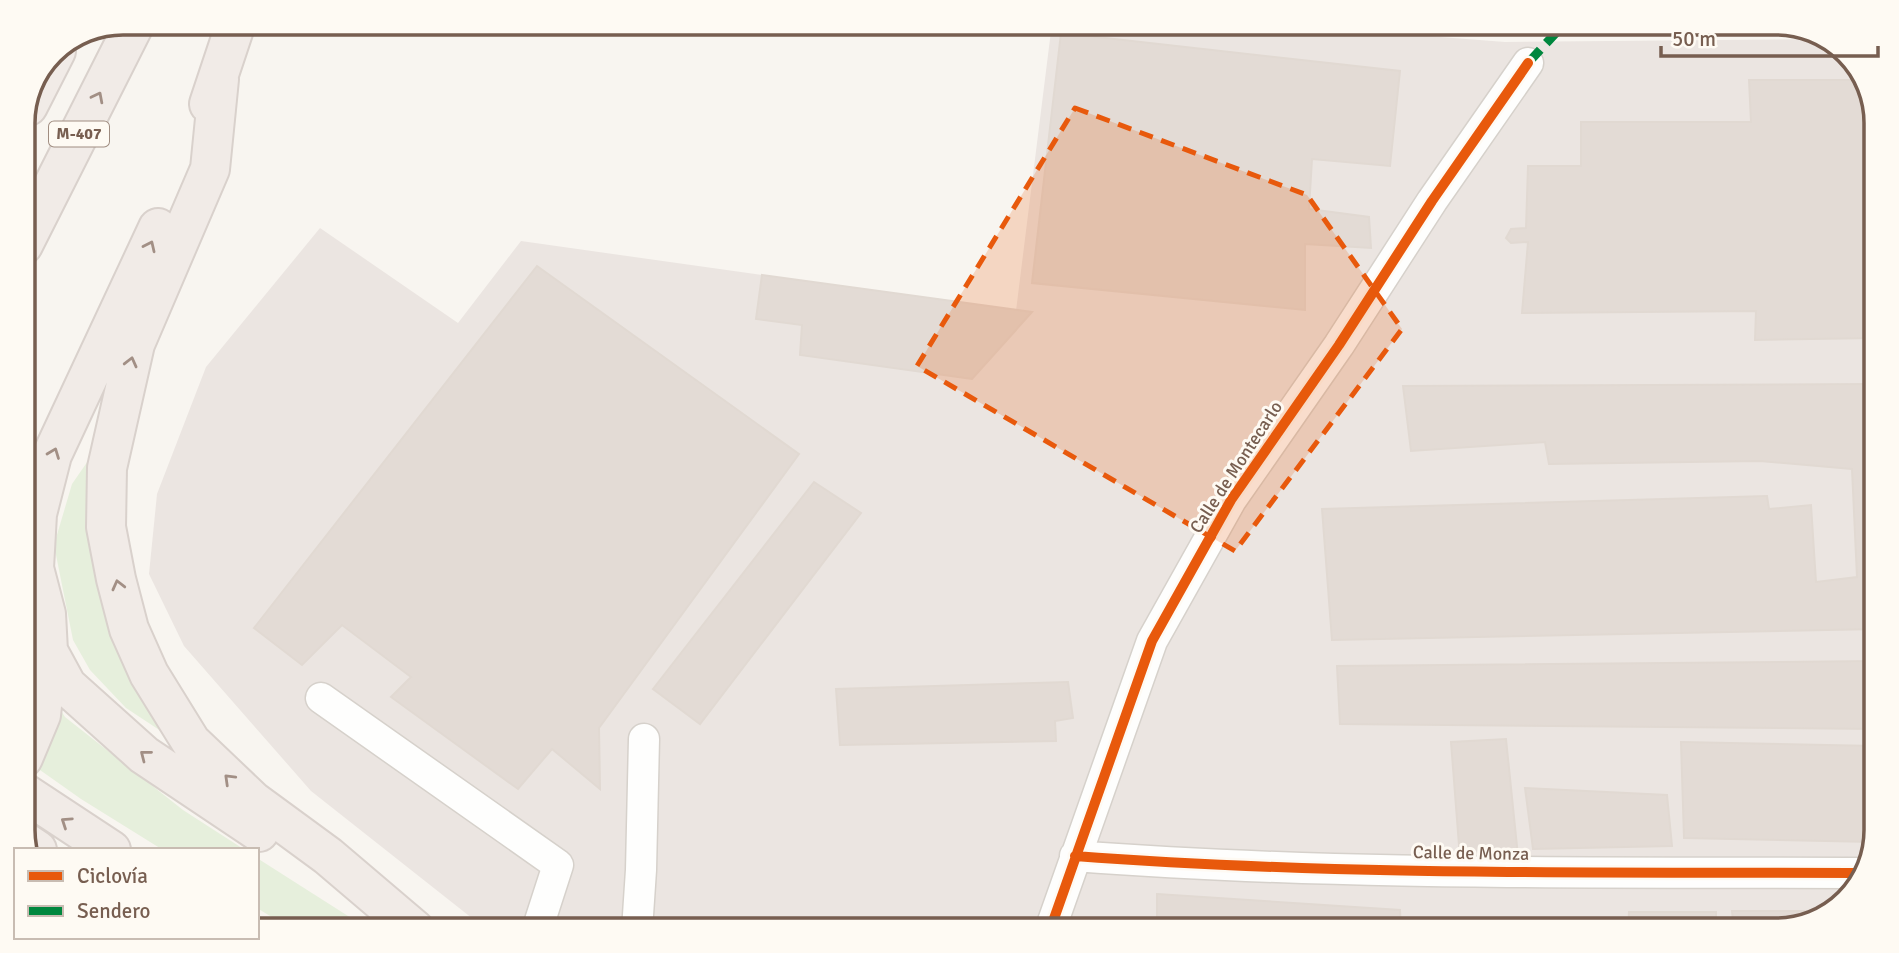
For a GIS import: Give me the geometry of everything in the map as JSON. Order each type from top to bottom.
[{"type":"highway","name":"M-407","points":[[35,222],[129,35]]},
{"type":"highway","points":[[35,525],[52,455],[157,231],[219,79],[232,35]]},
{"type":"highway","points":[[219,79],[210,169],[135,344],[107,468],[106,527],[116,579],[129,629],[149,674],[191,742],[253,801],[328,856],[401,918]]},
{"type":"highway","points":[[35,576],[47,614],[48,651],[41,715],[35,729]]},
{"type":"highway","points":[[48,651],[67,686],[144,754],[386,918]]},
{"type":"highway","points":[[35,800],[108,848]]},
{"type":"street","name":"Calle de Montecarlo","points":[[1054,918],[1152,641],[1231,500],[1339,345],[1528,63]]},
{"type":"street","points":[[321,698],[558,865],[541,918]]},
{"type":"street","points":[[638,918],[644,739]]},
{"type":"street","name":"Calle de Monza","points":[[1075,856],[1195,866],[1558,872],[1853,873]]},
{"type":"highlighted area","points":[[1075,108],[1307,195],[1402,329],[1235,551],[917,366]]},
{"type":"shaded area","points":[[1050,35],[1415,35],[1505,42],[1801,39],[1825,50],[1842,65],[1855,84],[1864,118],[1864,830],[1859,858],[1849,879],[1834,896],[1820,906],[1799,915],[1776,918],[472,918],[311,791],[184,646],[149,574],[157,494],[206,367],[320,228],[458,323],[521,241],[1016,311]]},
{"type":"green space","points":[[90,458],[176,741],[126,708],[90,670],[73,640],[54,545],[72,484]]},
{"type":"green space","points":[[35,672],[65,717],[183,810],[242,848],[160,848],[35,766]]},
{"type":"green space","points":[[259,859],[351,918],[273,918],[259,909]]},
{"type":"building","points":[[1061,35],[1400,71],[1390,166],[1312,159],[1309,209],[1369,217],[1371,248],[1305,244],[1305,310],[1032,283]]},
{"type":"building","points":[[1749,80],[1853,80],[1855,84],[1864,118],[1864,338],[1755,340],[1756,311],[1522,313],[1528,242],[1511,243],[1506,238],[1511,229],[1526,228],[1528,166],[1581,166],[1581,122],[1751,122]]},
{"type":"building","points":[[537,266],[799,454],[599,728],[600,789],[552,749],[518,789],[391,697],[411,677],[342,625],[302,665],[254,628]]},
{"type":"building","points":[[762,275],[1032,312],[972,379],[800,355],[802,325],[756,319]]},
{"type":"building","points":[[1864,384],[1864,629],[1332,640],[1322,509],[1767,496],[1769,509],[1811,505],[1816,582],[1857,577],[1852,469],[1760,461],[1549,464],[1545,442],[1411,451],[1403,386]]},
{"type":"building","points":[[814,482],[861,513],[700,724],[653,689]]},
{"type":"building","points":[[1864,661],[1864,729],[1340,724],[1337,666]]},
{"type":"building","points":[[1068,682],[1073,718],[1055,721],[1056,741],[840,745],[836,689]]},
{"type":"building","points":[[1506,739],[1518,856],[1460,858],[1451,742]]},
{"type":"building","points":[[1681,742],[1864,746],[1863,842],[1684,838]]},
{"type":"building","points":[[1525,788],[1667,795],[1672,846],[1533,849]]},
{"type":"building","points":[[1157,894],[1400,910],[1400,918],[1157,918]]},
{"type":"building","points":[[1732,911],[1809,911],[1787,917],[1733,918]]},
{"type":"building","points":[[1629,912],[1716,912],[1716,918],[1629,918]]},
{"type":"marked path","points":[[1528,63],[1554,35]]},
{"type":"cycle path","points":[[1054,918],[1152,641],[1231,500],[1339,345],[1432,201],[1528,63]]},
{"type":"cycle path","points":[[1075,856],[1372,870],[1853,873]]}]
